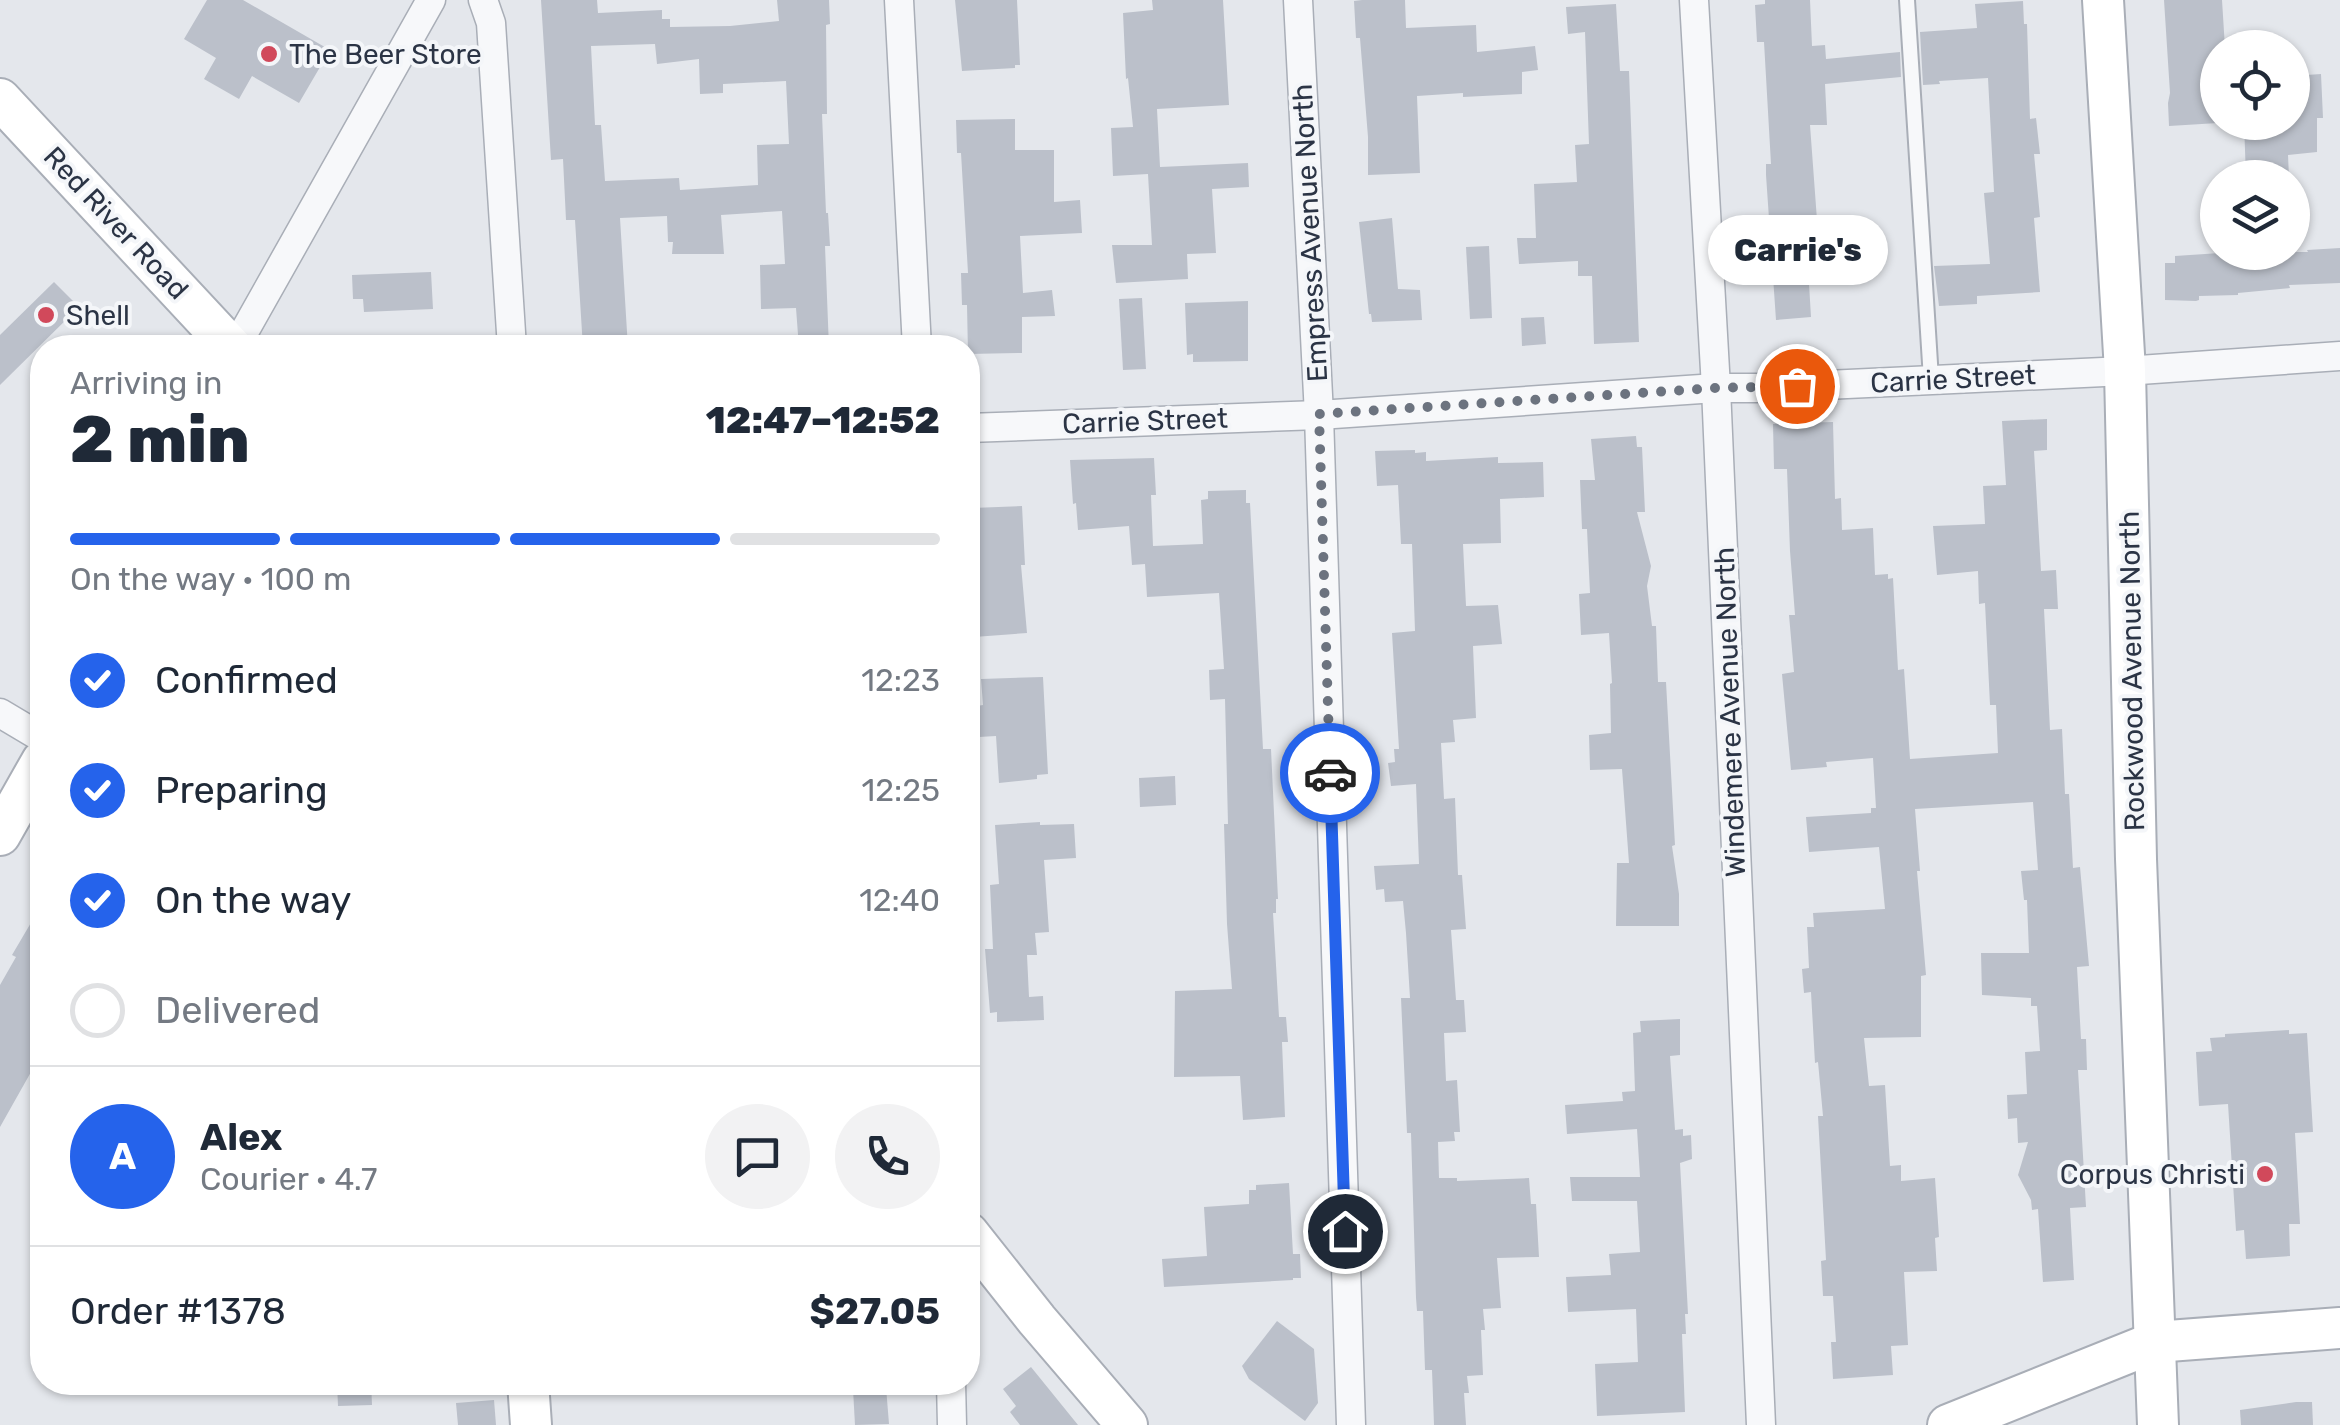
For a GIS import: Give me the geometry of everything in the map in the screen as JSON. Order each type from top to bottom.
[{"type":"street","points":[[240,335],[431,0]]},
{"type":"street","points":[[483,0],[491,24],[511,335]]},
{"type":"street","points":[[899,0],[916,335]]},
{"type":"street","name":"Empress Avenue North","points":[[1298,0],[1319,414],[1351,1425]]},
{"type":"street","name":"Windemere Avenue North","points":[[1694,0],[1716,388],[1761,1425]]},
{"type":"street","name":"Rockwood Avenue North","points":[[2103,0],[2125,371],[2136,859],[2158,1425]]},
{"type":"street","name":"Red River Road","points":[[0,99],[221,335]]},
{"type":"street","name":"Carrie Street","points":[[980,428],[1319,414],[1716,388],[2125,371],[2340,356]]},
{"type":"street","points":[[0,713],[30,731]]},
{"type":"street","points":[[0,835],[30,782]]},
{"type":"street","points":[[980,1249],[1127,1425]]},
{"type":"street","points":[[1948,1425],[2155,1342],[2340,1328]]},
{"type":"street","points":[[529,1395],[531,1425]]},
{"type":"street","points":[[951,1395],[952,1425]]},
{"type":"lane","points":[[1907,0],[1932,380]]},
{"type":"building","name":"The Beer Store","points":[[207,0],[243,0],[330,50],[299,103],[252,76],[239,99],[204,79],[216,58],[184,39]]},
{"type":"building","points":[[541,0],[597,0],[598,13],[662,10],[662,19],[670,19],[670,27],[779,21],[777,0],[829,0],[827,114],[822,114],[830,246],[825,246],[828,335],[798,335],[796,308],[761,309],[760,265],[785,264],[782,211],[721,215],[724,254],[672,254],[667,216],[620,218],[627,335],[582,335],[575,220],[566,220],[563,159],[551,160]],"holes":[[[655,44],[657,64],[699,59],[700,94],[723,93],[723,84],[786,81],[789,144],[757,145],[758,185],[680,190],[679,178],[605,181],[601,125],[595,125],[591,46]]]},
{"type":"building","points":[[955,0],[1017,0],[1020,65],[962,71]]},
{"type":"building","points":[[1152,0],[1223,0],[1229,105],[1157,109],[1160,167],[1248,163],[1249,187],[1212,189],[1216,253],[1187,254],[1188,279],[1116,283],[1112,245],[1152,245],[1148,174],[1113,176],[1111,128],[1133,127],[1123,13],[1153,10]]},
{"type":"building","points":[[1405,0],[1406,28],[1476,25],[1477,52],[1535,46],[1538,70],[1522,72],[1522,94],[1417,96],[1420,173],[1368,175],[1368,137],[1354,1]]},
{"type":"building","points":[[1765,0],[1810,0],[1812,46],[1825,45],[1826,59],[1900,52],[1901,77],[1825,84],[1827,125],[1810,125],[1817,220],[1811,220],[1813,267],[1808,267],[1811,317],[1776,320],[1766,175],[1766,164],[1771,164],[1764,42],[1757,42],[1755,5],[1765,4]]},
{"type":"building","points":[[2164,0],[2222,0],[2224,30],[2200,30],[2200,124],[2169,126]]},
{"type":"building","points":[[2023,1],[2030,119],[2036,118],[2040,154],[2034,154],[2040,217],[2034,218],[2040,292],[1977,296],[1977,304],[1939,306],[1934,266],[1990,264],[1984,193],[1994,192],[1988,78],[1923,85],[1920,32],[1977,28],[1975,4]]},
{"type":"building","points":[[1616,4],[1620,71],[1629,71],[1639,342],[1594,344],[1592,276],[1578,276],[1578,261],[1519,264],[1517,238],[1536,238],[1534,184],[1577,182],[1575,145],[1589,144],[1585,32],[1568,34],[1566,7]]},
{"type":"building","points":[[2321,74],[2323,118],[2317,118],[2317,152],[2288,155],[2288,160],[2245,160],[2245,140],[2310,140],[2310,75]]},
{"type":"building","points":[[1015,119],[1015,150],[1054,150],[1054,202],[1080,200],[1082,233],[1020,236],[1023,293],[1052,290],[1055,316],[1022,317],[1022,353],[980,354],[980,335],[968,335],[967,305],[962,305],[961,273],[968,273],[956,120]]},
{"type":"building","points":[[1392,218],[1398,289],[1420,290],[1422,320],[1372,322],[1369,314],[1359,222]]},
{"type":"building","points":[[1489,246],[1492,318],[1470,319],[1466,247]]},
{"type":"building","points":[[2340,248],[2340,283],[2199,296],[2196,301],[2165,300],[2165,263],[2175,263],[2175,256],[2200,254],[2200,270],[2310,270],[2310,250]]},
{"type":"building","points":[[431,272],[433,309],[364,312],[363,299],[353,299],[352,275]]},
{"type":"building","name":"Shell","points":[[54,282],[79,307],[51,335],[30,335],[30,355],[0,385],[0,335]]},
{"type":"building","points":[[1142,298],[1146,369],[1123,370],[1119,299]]},
{"type":"building","points":[[1248,301],[1248,361],[1193,362],[1193,354],[1187,355],[1185,303]]},
{"type":"building","points":[[1544,317],[1546,344],[1522,346],[1521,318]]},
{"type":"building","points":[[2047,419],[2047,450],[2034,451],[2041,571],[2056,570],[2058,609],[2044,609],[2050,730],[2062,729],[2073,868],[2080,867],[2089,966],[2077,967],[2081,1039],[2086,1039],[2087,1070],[2078,1070],[2086,1207],[2070,1208],[2074,1280],[2043,1282],[2038,1209],[2032,1210],[2018,1175],[2028,1142],[2018,1143],[2017,1118],[2008,1119],[2007,1095],[2027,1094],[2025,1052],[2040,1051],[2037,1006],[2031,1006],[2031,998],[1982,995],[1981,953],[2029,953],[2027,900],[2021,871],[2038,870],[2033,802],[1915,809],[1926,975],[1921,976],[1921,1037],[1864,1038],[1869,1086],[1885,1085],[1890,1166],[1901,1165],[1901,1181],[1935,1178],[1937,1271],[1904,1272],[1908,1345],[1891,1346],[1893,1375],[1833,1379],[1833,1296],[1823,1296],[1821,1261],[1826,1260],[1818,1116],[1823,1116],[1811,992],[1804,993],[1802,969],[1809,968],[1807,927],[1814,927],[1813,913],[1885,909],[1879,847],[1809,852],[1806,817],[1871,813],[1871,808],[1876,808],[1873,758],[1791,770],[1782,674],[1794,672],[1789,615],[1795,615],[1787,469],[1774,469],[1773,424],[1833,422],[1835,499],[1841,498],[1842,530],[1873,528],[1875,575],[1888,574],[1888,579],[1893,578],[1898,670],[1904,669],[1910,759],[1998,753],[1996,705],[1990,705],[1985,603],[1979,604],[1978,571],[1937,575],[1933,526],[1985,524],[1983,486],[2006,485],[2002,421]]},
{"type":"building","points":[[1636,436],[1637,447],[1642,447],[1645,512],[1637,512],[1651,566],[1647,586],[1652,626],[1656,626],[1658,682],[1666,682],[1679,926],[1616,926],[1617,863],[1629,863],[1622,769],[1590,770],[1589,735],[1611,733],[1612,683],[1609,633],[1581,635],[1579,594],[1590,593],[1580,480],[1595,480],[1591,439]]},
{"type":"building","points":[[1375,451],[1426,452],[1426,461],[1498,457],[1498,463],[1543,462],[1544,497],[1500,499],[1501,543],[1463,544],[1466,606],[1498,605],[1502,644],[1473,646],[1476,718],[1453,720],[1455,742],[1441,743],[1444,799],[1455,798],[1458,875],[1462,875],[1466,929],[1451,930],[1456,1000],[1464,1000],[1466,1032],[1444,1033],[1446,1081],[1457,1080],[1460,1132],[1454,1132],[1455,1141],[1438,1142],[1439,1178],[1529,1178],[1531,1204],[1536,1204],[1539,1257],[1497,1258],[1501,1308],[1483,1309],[1483,1375],[1467,1376],[1466,1425],[1434,1425],[1432,1370],[1425,1370],[1423,1311],[1417,1311],[1416,1298],[1411,1133],[1407,1133],[1401,998],[1410,998],[1403,901],[1385,902],[1384,889],[1376,890],[1374,866],[1419,864],[1416,784],[1391,786],[1388,763],[1395,762],[1394,749],[1399,749],[1392,633],[1415,631],[1412,544],[1401,544],[1398,485],[1377,486]]},
{"type":"building","points":[[1154,458],[1153,546],[1203,544],[1201,500],[1208,499],[1208,491],[1246,490],[1246,503],[1250,503],[1263,749],[1271,749],[1279,1017],[1286,1017],[1288,1042],[1282,1042],[1285,1117],[1243,1120],[1240,1076],[1174,1077],[1175,991],[1232,989],[1224,824],[1228,824],[1225,699],[1210,700],[1209,670],[1224,669],[1219,593],[1147,597],[1145,564],[1132,565],[1129,526],[1078,530],[1070,460]]},
{"type":"building","points":[[1022,506],[1025,565],[1021,565],[1027,633],[980,637],[980,508]]},
{"type":"building","points":[[1043,677],[1048,774],[999,783],[996,736],[980,737],[981,679]]},
{"type":"building","points":[[1175,776],[1176,805],[1140,807],[1139,778]]},
{"type":"building","points":[[1074,824],[1076,858],[1044,860],[1049,932],[1035,933],[1037,955],[1027,955],[1029,997],[1043,996],[1044,1020],[997,1022],[997,1012],[990,1013],[985,949],[993,949],[990,885],[999,884],[995,825]]},
{"type":"building","points":[[30,924],[30,1074],[0,1127],[0,985],[16,957],[12,955]]},
{"type":"building","points":[[1680,1019],[1680,1055],[1670,1056],[1675,1130],[1683,1129],[1683,1136],[1691,1135],[1692,1159],[1680,1163],[1688,1314],[1686,1334],[1682,1334],[1685,1412],[1597,1416],[1595,1364],[1638,1362],[1636,1309],[1568,1312],[1566,1277],[1611,1275],[1609,1254],[1640,1252],[1637,1201],[1572,1201],[1570,1177],[1640,1177],[1637,1129],[1567,1134],[1565,1105],[1623,1101],[1622,1092],[1635,1091],[1633,1033],[1641,1032],[1640,1021]]},
{"type":"building","name":"Corpus Christi","points":[[2289,1030],[2289,1034],[2307,1033],[2313,1132],[2295,1133],[2300,1224],[2289,1224],[2290,1256],[2246,1259],[2244,1230],[2236,1231],[2228,1104],[2199,1106],[2196,1052],[2212,1051],[2210,1038],[2225,1034]]},
{"type":"building","points":[[1289,1183],[1293,1254],[1300,1254],[1301,1278],[1164,1287],[1162,1259],[1207,1256],[1204,1207],[1249,1204],[1249,1190],[1256,1190],[1256,1185]]},
{"type":"building","points":[[1277,1321],[1314,1349],[1318,1403],[1305,1421],[1249,1379],[1242,1366]]},
{"type":"building","points":[[1031,1367],[1078,1425],[1020,1425],[1010,1412],[1016,1406],[1003,1389]]},
{"type":"building","points":[[338,1395],[372,1395],[372,1405],[338,1406]]},
{"type":"building","points":[[853,1395],[887,1395],[889,1424],[855,1425]]},
{"type":"building","points":[[494,1400],[496,1425],[458,1425],[456,1403]]},
{"type":"building","points":[[2312,1402],[2313,1425],[2241,1425],[2240,1410]]},
{"type":"way so far","points":[[1330,773],[1319,414],[1797,386]]},
{"type":"place","name":"The Beer Store","points":[[269,54]]},
{"type":"place","name":"Shell","points":[[46,315]]},
{"type":"place","name":"Carrie's","points":[[1797,386]]},
{"type":"place","name":"Corpus Christi","points":[[2265,1174]]},
{"type":"route","points":[[1330,773],[1345,1231]]}]
